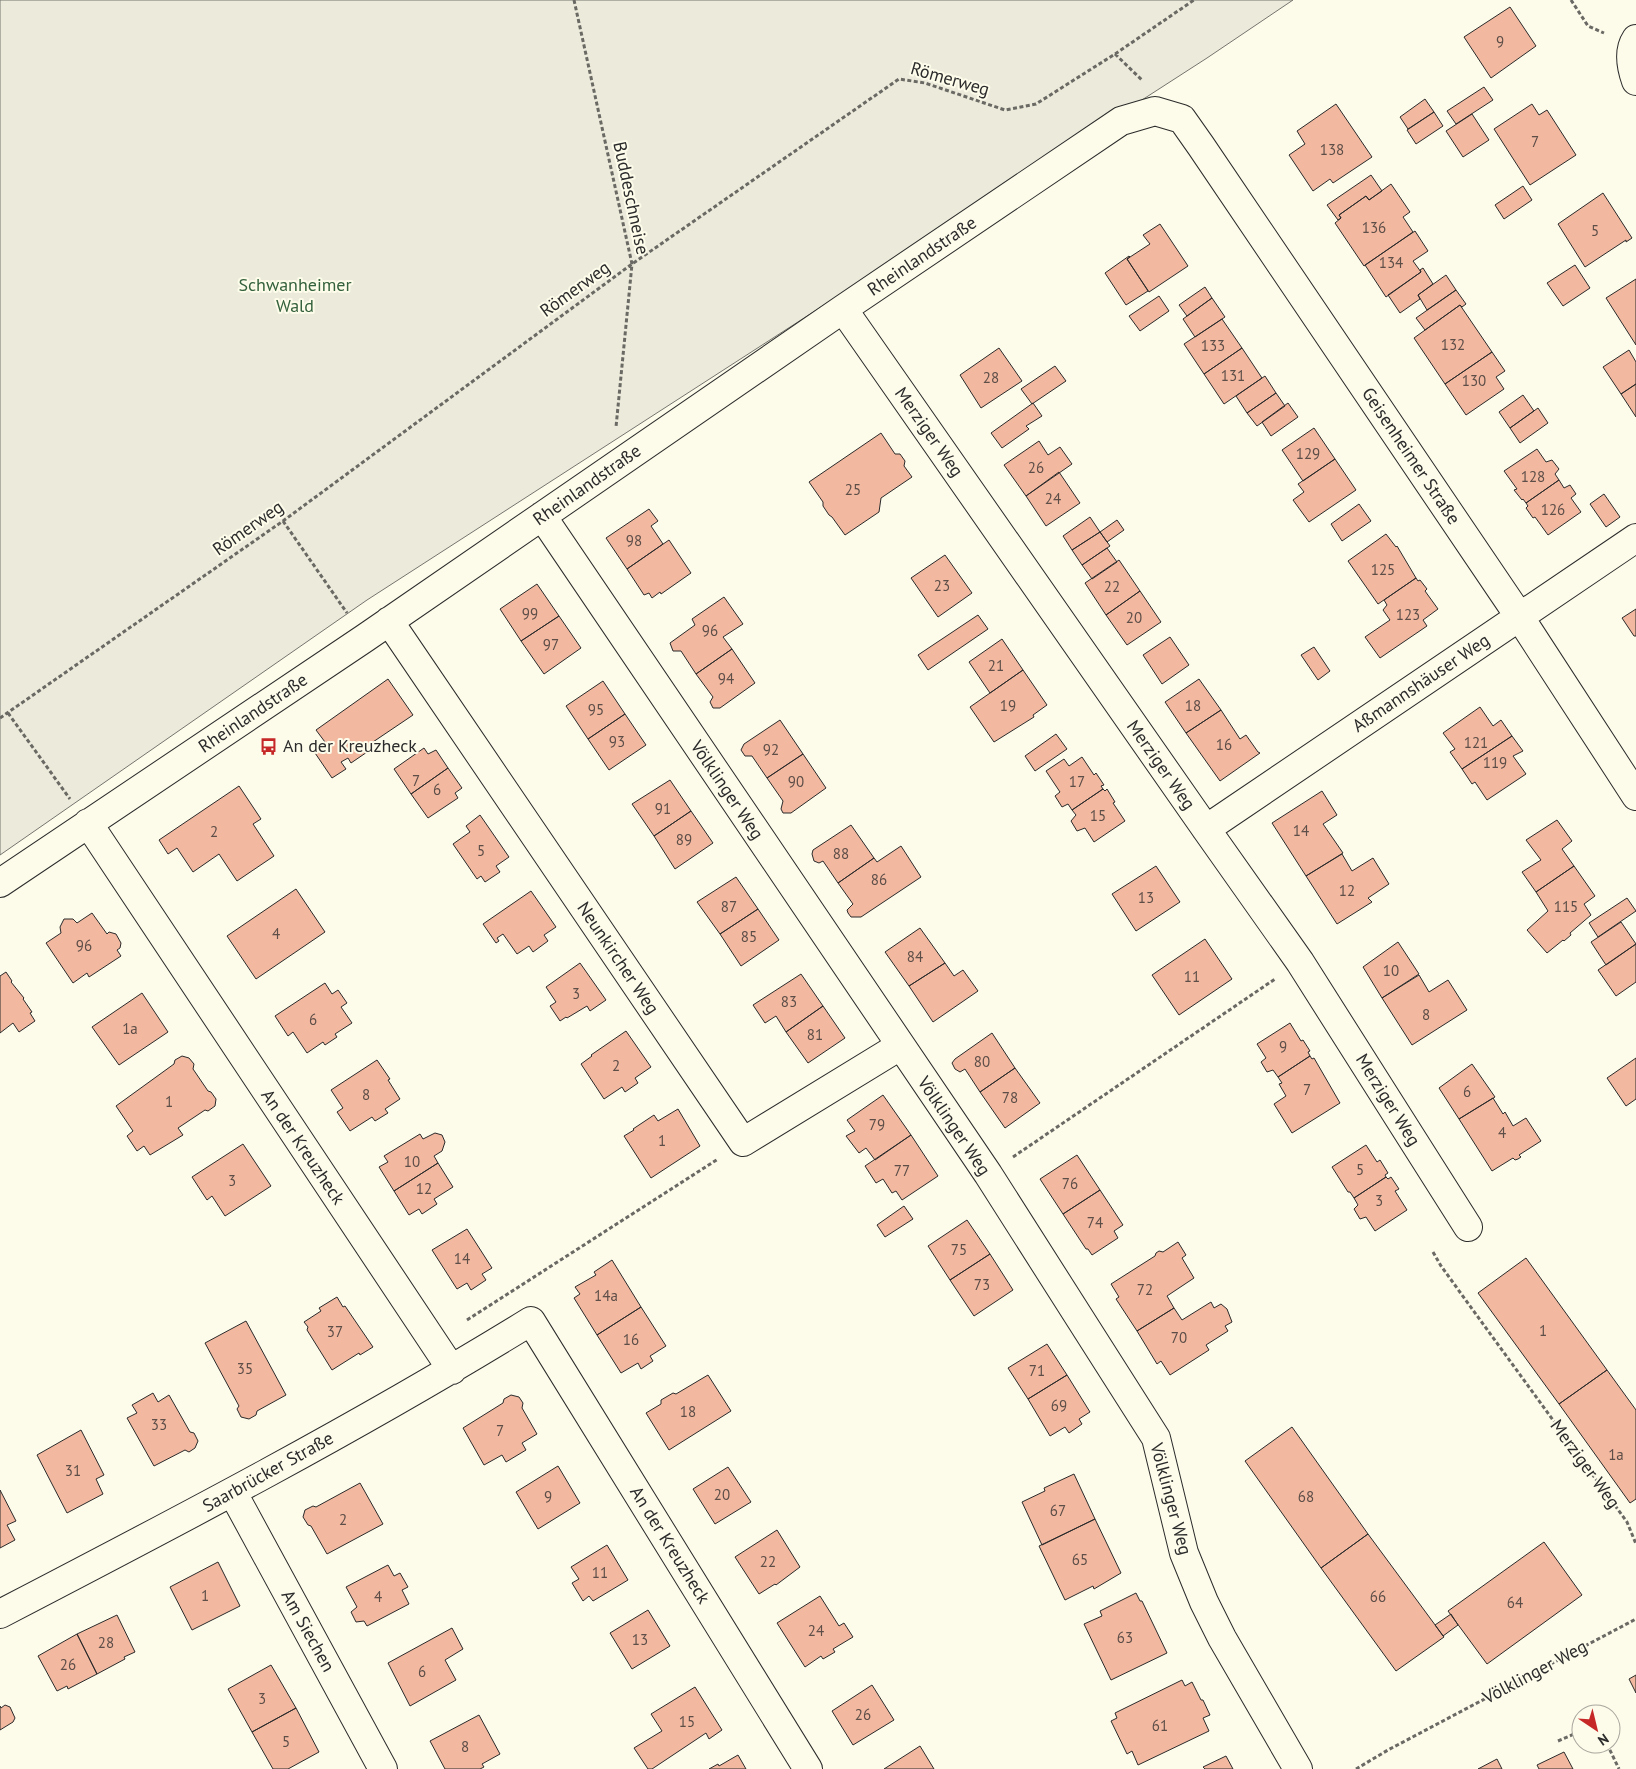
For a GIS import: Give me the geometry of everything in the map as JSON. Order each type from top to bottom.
[{"type":"street","points":[[1634,43],[1631,61],[1636,81]]},
{"type":"street","name":"Rheinlandstraße","points":[[0,883],[365,638],[843,309],[1122,122],[1155,111],[1182,119]]},
{"type":"street","name":"Geisenheimer Straße","points":[[1182,119],[1519,616],[1636,796]]},
{"type":"street","name":"Merziger Weg","points":[[843,309],[1300,962],[1468,1227]]},
{"type":"street","name":"Völklinger Weg","points":[[542,516],[988,1174],[1156,1438],[1184,1553],[1204,1602],[1222,1638],[1298,1769]]},
{"type":"street","name":"Aßmannshäuser Weg","points":[[1206,829],[1636,538]]},
{"type":"street","name":"Neunkircher Weg","points":[[389,621],[743,1142]]},
{"type":"street","name":"An der Kreuzheck","points":[[88,823],[452,1370]]},
{"type":"street","points":[[743,1142],[900,1046]]},
{"type":"street","name":"An der Kreuzheck","points":[[531,1321],[808,1769]]},
{"type":"street","name":"Saarbrücker Straße","points":[[0,1614],[233,1493],[452,1370],[531,1321]]},
{"type":"street","name":"Am Siechen","points":[[233,1493],[383,1769]]},
{"type":"path","name":"Buddeschneise","points":[[574,0],[632,264],[616,421],[616,465]]},
{"type":"path","name":"Römerweg","points":[[0,718],[283,521],[632,264],[899,79],[925,83],[1005,110],[1036,104],[1115,54],[1194,0]]},
{"type":"path","points":[[1571,0],[1588,26],[1634,43]]},
{"type":"path","points":[[283,521],[365,638]]},
{"type":"path","points":[[8,713],[88,823]]},
{"type":"path","points":[[988,1174],[1300,962]]},
{"type":"path","points":[[432,1342],[743,1142]]},
{"type":"path","name":"Merziger Weg","points":[[1433,1252],[1441,1266],[1627,1522],[1636,1544]]},
{"type":"path","name":"Völklinger Weg","points":[[1356,1769],[1388,1750],[1636,1619]]},
{"type":"path","points":[[1558,1741],[1571,1735]]},
{"type":"path","points":[[1611,1754],[1619,1769]]},
{"type":"green space","name":"Schwanheimer Wald","points":[[0,0],[1293,0],[1207,58],[367,600],[0,855]]},
{"type":"building","points":[[1510,7],[1536,46],[1491,78],[1464,37]]},
{"type":"building","points":[[1484,87],[1493,100],[1456,124],[1447,111]]},
{"type":"building","points":[[1425,99],[1434,112],[1408,129],[1400,117]]},
{"type":"building","points":[[1336,104],[1372,157],[1333,183],[1330,179],[1313,191],[1289,155],[1305,144],[1297,131]]},
{"type":"building","points":[[1532,104],[1539,115],[1547,110],[1576,155],[1530,185],[1494,129]]},
{"type":"building","points":[[1434,112],[1443,126],[1416,144],[1407,130]]},
{"type":"building","points":[[1472,114],[1489,140],[1463,157],[1446,131]]},
{"type":"building","points":[[1371,175],[1382,191],[1369,200],[1366,196],[1339,215],[1341,218],[1338,220],[1327,205]]},
{"type":"building","points":[[1391,184],[1410,212],[1403,217],[1413,232],[1364,266],[1335,223],[1341,218],[1339,215],[1366,196],[1369,200]]},
{"type":"building","points":[[1523,186],[1532,200],[1504,219],[1495,205]]},
{"type":"building","points":[[1603,193],[1632,238],[1585,267],[1558,224]]},
{"type":"building","points":[[1160,224],[1188,266],[1149,292],[1127,259],[1150,244],[1143,235]]},
{"type":"building","points":[[1415,231],[1428,251],[1413,261],[1421,272],[1386,297],[1365,265]]},
{"type":"building","points":[[1129,256],[1127,259],[1148,291],[1126,305],[1105,273]]},
{"type":"building","points":[[1575,265],[1590,288],[1563,306],[1547,283]]},
{"type":"building","points":[[1423,268],[1433,284],[1418,295],[1420,299],[1400,313],[1388,295],[1421,272],[1420,270]]},
{"type":"building","points":[[1446,275],[1456,290],[1427,310],[1418,295]]},
{"type":"building","points":[[1636,279],[1636,345],[1606,298]]},
{"type":"building","points":[[1205,287],[1212,298],[1187,316],[1179,305]]},
{"type":"building","points":[[1456,290],[1466,304],[1462,307],[1460,305],[1425,330],[1416,318]]},
{"type":"building","points":[[1159,296],[1169,311],[1140,331],[1129,316]]},
{"type":"building","points":[[1212,298],[1225,317],[1195,337],[1183,319]]},
{"type":"building","points":[[1460,305],[1492,352],[1445,384],[1414,338]]},
{"type":"building","points":[[1222,319],[1242,348],[1204,374],[1184,344]]},
{"type":"building","points":[[999,348],[1022,381],[981,408],[960,375]]},
{"type":"building","points":[[1242,348],[1262,378],[1224,404],[1204,374]]},
{"type":"building","points":[[1629,350],[1636,362],[1636,384],[1621,394],[1603,367]]},
{"type":"building","points":[[1492,352],[1505,371],[1496,377],[1504,389],[1466,415],[1445,384]]},
{"type":"building","points":[[1055,366],[1066,381],[1032,404],[1021,389]]},
{"type":"building","points":[[1265,376],[1276,393],[1247,413],[1236,396]]},
{"type":"building","points":[[1636,384],[1636,417],[1621,394]]},
{"type":"building","points":[[1276,393],[1285,406],[1257,426],[1247,413]]},
{"type":"building","points":[[1523,395],[1534,411],[1510,428],[1499,412]]},
{"type":"building","points":[[1033,403],[1042,416],[1026,426],[1029,429],[1002,448],[991,433]]},
{"type":"building","points":[[1288,403],[1298,417],[1271,436],[1262,422]]},
{"type":"building","points":[[1538,408],[1548,423],[1520,443],[1510,428]]},
{"type":"building","points":[[1314,428],[1335,459],[1303,481],[1282,450]]},
{"type":"building","points":[[881,433],[895,454],[900,454],[905,461],[904,466],[912,477],[881,498],[879,512],[845,535],[829,515],[823,506],[823,502],[809,482]]},
{"type":"building","points":[[1039,441],[1048,455],[1060,447],[1072,464],[1026,496],[1004,465]]},
{"type":"building","points":[[1537,449],[1546,462],[1552,460],[1559,469],[1555,474],[1559,480],[1526,503],[1514,490],[1517,489],[1504,471]]},
{"type":"building","points":[[1335,459],[1356,490],[1309,522],[1293,500],[1304,492],[1298,484]]},
{"type":"building","points":[[1059,472],[1080,503],[1046,526],[1026,496]]},
{"type":"building","points":[[1559,480],[1564,488],[1570,485],[1576,494],[1571,498],[1581,512],[1548,535],[1526,508],[1528,506],[1526,503]]},
{"type":"building","points":[[1604,494],[1620,517],[1606,527],[1590,504]]},
{"type":"building","points":[[1359,504],[1371,521],[1342,541],[1331,524]]},
{"type":"building","points":[[649,509],[658,521],[651,526],[663,544],[627,569],[606,538]]},
{"type":"building","points":[[1090,517],[1100,532],[1072,550],[1063,536]]},
{"type":"building","points":[[1117,520],[1124,530],[1107,542],[1100,532]]},
{"type":"building","points":[[1100,532],[1110,546],[1082,565],[1072,550]]},
{"type":"building","points":[[1386,534],[1397,546],[1416,578],[1378,604],[1348,561]]},
{"type":"building","points":[[669,540],[691,573],[652,598],[649,593],[644,595],[627,569]]},
{"type":"building","points":[[1107,548],[1117,562],[1092,579],[1082,565]]},
{"type":"building","points":[[945,555],[972,593],[938,617],[911,578]]},
{"type":"building","points":[[1119,560],[1140,591],[1106,615],[1085,583]]},
{"type":"building","points":[[1416,578],[1427,589],[1425,591],[1438,609],[1423,620],[1427,626],[1380,658],[1365,637],[1390,620],[1383,610],[1387,605],[1384,600]]},
{"type":"building","points":[[537,584],[559,616],[521,641],[500,609]]},
{"type":"building","points":[[1140,591],[1161,622],[1127,645],[1106,615]]},
{"type":"building","points":[[724,597],[743,624],[723,637],[732,649],[696,674],[681,651],[673,651],[670,643],[695,625],[692,619]]},
{"type":"building","points":[[1636,609],[1636,636],[1634,636],[1622,618]]},
{"type":"building","points":[[978,615],[988,629],[928,670],[918,655]]},
{"type":"building","points":[[559,616],[581,648],[544,674],[521,641]]},
{"type":"building","points":[[1170,637],[1189,665],[1162,684],[1143,655]]},
{"type":"building","points":[[1002,639],[1023,670],[990,693],[969,662]]},
{"type":"building","points":[[1314,647],[1330,671],[1318,680],[1301,655]]},
{"type":"building","points":[[732,649],[755,683],[720,708],[713,708],[710,702],[713,697],[696,674]]},
{"type":"building","points":[[1023,670],[1047,705],[1033,715],[1034,717],[994,742],[970,707]]},
{"type":"building","points":[[388,679],[413,715],[370,744],[373,748],[351,763],[348,758],[341,762],[346,769],[332,778],[313,750],[325,742],[316,730]]},
{"type":"building","points":[[1199,679],[1221,710],[1186,733],[1165,702]]},
{"type":"building","points":[[603,681],[625,714],[588,739],[566,706]]},
{"type":"building","points":[[1480,707],[1493,726],[1501,720],[1512,736],[1462,769],[1450,752],[1455,749],[1443,733]]},
{"type":"building","points":[[1221,710],[1240,739],[1246,735],[1260,753],[1220,781],[1186,733]]},
{"type":"building","points":[[625,714],[646,745],[609,770],[588,739]]},
{"type":"building","points":[[780,720],[803,754],[767,778],[752,756],[745,756],[741,750],[744,744]]},
{"type":"building","points":[[1056,734],[1067,749],[1035,771],[1025,756]]},
{"type":"building","points":[[1512,736],[1523,751],[1513,756],[1526,774],[1487,800],[1475,782],[1472,784],[1462,769]]},
{"type":"building","points":[[424,748],[428,754],[436,750],[448,768],[411,794],[394,769]]},
{"type":"building","points":[[803,754],[826,788],[791,813],[783,813],[781,809],[783,801],[767,778]]},
{"type":"building","points":[[1082,757],[1094,775],[1096,773],[1104,785],[1101,786],[1103,789],[1072,810],[1068,804],[1062,807],[1055,796],[1060,792],[1046,771],[1064,759],[1069,766]]},
{"type":"building","points":[[448,768],[462,788],[455,793],[458,798],[428,818],[411,794]]},
{"type":"building","points":[[670,780],[691,811],[654,836],[632,804]]},
{"type":"building","points":[[239,786],[261,819],[253,824],[274,856],[237,881],[219,854],[193,872],[177,848],[168,854],[159,840]]},
{"type":"building","points":[[1103,789],[1105,791],[1107,789],[1115,802],[1113,803],[1125,821],[1094,842],[1085,828],[1077,831],[1071,821],[1076,815],[1072,810]]},
{"type":"building","points":[[1322,791],[1337,815],[1323,824],[1343,853],[1306,876],[1272,823]]},
{"type":"building","points":[[691,811],[713,843],[675,869],[654,836]]},
{"type":"building","points":[[480,815],[509,857],[496,866],[500,872],[485,882],[481,876],[477,879],[453,844],[470,832],[466,826]]},
{"type":"building","points":[[1557,820],[1572,841],[1562,849],[1574,866],[1536,892],[1522,872],[1541,860],[1526,840]]},
{"type":"building","points":[[851,825],[874,858],[838,883],[823,861],[819,863],[814,861],[812,854],[813,850]]},
{"type":"building","points":[[901,846],[921,877],[861,917],[851,917],[847,910],[853,904],[838,883],[874,858],[877,862]]},
{"type":"building","points":[[1342,854],[1352,871],[1373,858],[1389,884],[1368,898],[1372,902],[1337,924],[1306,876]]},
{"type":"building","points":[[1156,866],[1180,902],[1136,931],[1112,894]]},
{"type":"building","points":[[1574,866],[1595,896],[1584,904],[1591,915],[1570,933],[1571,935],[1547,953],[1527,930],[1548,911],[1536,892]]},
{"type":"building","points":[[736,877],[758,909],[720,934],[697,902]]},
{"type":"building","points":[[296,889],[325,932],[256,979],[227,936]]},
{"type":"building","points":[[531,891],[556,927],[544,935],[548,941],[533,952],[529,946],[517,954],[503,934],[497,938],[499,941],[496,943],[483,924]]},
{"type":"building","points":[[1627,898],[1636,911],[1598,937],[1589,923]]},
{"type":"building","points":[[758,909],[779,940],[741,966],[720,934]]},
{"type":"building","points":[[92,913],[107,934],[109,932],[116,934],[121,943],[120,948],[117,950],[121,956],[89,977],[87,973],[73,983],[46,943],[61,933],[60,927],[64,919],[73,919],[77,923]]},
{"type":"building","points":[[1621,922],[1636,944],[1606,965],[1591,942]]},
{"type":"building","points":[[920,928],[945,963],[909,986],[885,952]]},
{"type":"building","points":[[1205,939],[1232,979],[1179,1015],[1152,975]]},
{"type":"building","points":[[1398,942],[1419,974],[1382,998],[1363,967]]},
{"type":"building","points":[[1636,944],[1636,982],[1616,996],[1598,970]]},
{"type":"building","points":[[580,963],[606,1000],[590,1011],[587,1006],[560,1021],[550,1006],[556,1002],[546,987]]},
{"type":"building","points":[[945,963],[954,976],[963,970],[978,991],[933,1022],[909,986]]},
{"type":"building","points":[[6,972],[11,982],[24,998],[35,1021],[19,1032],[13,1023],[0,1033],[0,976]]},
{"type":"building","points":[[801,974],[823,1006],[786,1032],[776,1016],[765,1023],[753,1005]]},
{"type":"building","points":[[1419,975],[1429,992],[1448,980],[1467,1010],[1412,1045],[1382,998]]},
{"type":"building","points":[[325,983],[332,994],[338,990],[347,1003],[341,1007],[352,1023],[335,1034],[337,1037],[325,1045],[323,1042],[307,1053],[293,1032],[288,1036],[275,1016]]},
{"type":"building","points":[[142,993],[168,1032],[119,1065],[92,1027]]},
{"type":"building","points":[[823,1006],[845,1038],[808,1063],[786,1032]]},
{"type":"building","points":[[1290,1023],[1301,1041],[1303,1040],[1310,1051],[1308,1052],[1310,1056],[1278,1077],[1273,1070],[1267,1072],[1261,1062],[1266,1058],[1257,1044]]},
{"type":"building","points":[[626,1031],[651,1067],[635,1078],[638,1083],[625,1092],[622,1087],[604,1099],[581,1064]]},
{"type":"building","points":[[992,1033],[1015,1068],[980,1092],[965,1069],[960,1072],[955,1069],[952,1063]]},
{"type":"building","points":[[182,1056],[189,1058],[194,1064],[193,1069],[216,1099],[215,1106],[208,1111],[205,1110],[178,1128],[183,1135],[150,1155],[144,1146],[137,1151],[127,1136],[133,1131],[116,1106],[174,1064],[175,1060]]},
{"type":"building","points":[[1310,1056],[1312,1059],[1314,1058],[1340,1103],[1292,1133],[1274,1104],[1286,1096],[1279,1084],[1282,1083],[1278,1077]]},
{"type":"building","points":[[1636,1058],[1636,1099],[1626,1106],[1607,1078]]},
{"type":"building","points":[[377,1060],[390,1079],[388,1080],[400,1099],[385,1109],[388,1113],[375,1121],[372,1117],[350,1131],[337,1112],[343,1108],[331,1090]]},
{"type":"building","points":[[1472,1064],[1495,1097],[1459,1119],[1439,1088]]},
{"type":"building","points":[[1015,1068],[1040,1103],[1005,1128],[980,1092]]},
{"type":"building","points":[[883,1095],[911,1135],[875,1160],[866,1148],[859,1153],[846,1136],[855,1131],[847,1120]]},
{"type":"building","points":[[1493,1098],[1503,1114],[1505,1112],[1513,1126],[1526,1118],[1541,1141],[1519,1155],[1521,1157],[1518,1159],[1515,1160],[1513,1158],[1492,1171],[1459,1119]]},
{"type":"building","points":[[678,1109],[700,1146],[651,1178],[624,1136],[654,1115],[658,1121]]},
{"type":"building","points":[[435,1133],[442,1135],[445,1142],[442,1151],[434,1156],[438,1163],[394,1191],[379,1167],[388,1162],[384,1156],[420,1134],[423,1139]]},
{"type":"building","points":[[911,1135],[938,1176],[902,1200],[896,1191],[892,1193],[883,1179],[876,1183],[865,1166]]},
{"type":"building","points":[[243,1144],[271,1186],[225,1216],[212,1196],[207,1200],[192,1177]]},
{"type":"building","points":[[1366,1145],[1377,1162],[1380,1160],[1388,1173],[1385,1175],[1386,1177],[1354,1198],[1332,1167]]},
{"type":"building","points":[[1077,1155],[1100,1190],[1063,1214],[1040,1179]]},
{"type":"building","points":[[438,1163],[453,1187],[434,1199],[437,1204],[422,1214],[419,1209],[409,1215],[394,1191]]},
{"type":"building","points":[[1386,1177],[1388,1179],[1391,1177],[1399,1189],[1395,1191],[1407,1210],[1375,1231],[1366,1217],[1360,1219],[1354,1209],[1358,1205],[1354,1198]]},
{"type":"building","points":[[1100,1190],[1123,1225],[1114,1231],[1118,1238],[1092,1255],[1063,1214]]},
{"type":"building","points":[[904,1206],[913,1219],[885,1237],[877,1225]]},
{"type":"building","points":[[967,1220],[990,1254],[950,1280],[928,1246]]},
{"type":"building","points":[[467,1229],[492,1268],[482,1274],[486,1280],[471,1290],[467,1283],[457,1289],[432,1250]]},
{"type":"building","points":[[1178,1242],[1186,1255],[1182,1258],[1194,1278],[1167,1296],[1174,1308],[1137,1331],[1116,1299],[1119,1297],[1111,1284],[1155,1256],[1159,1251],[1163,1252]]},
{"type":"building","points":[[990,1254],[1013,1290],[974,1316],[950,1280]]},
{"type":"building","points":[[1526,1258],[1607,1370],[1559,1404],[1478,1293]]},
{"type":"building","points":[[612,1260],[641,1307],[597,1335],[574,1298],[580,1294],[575,1287],[596,1275],[594,1272]]},
{"type":"building","points":[[337,1297],[373,1347],[360,1355],[359,1353],[332,1370],[304,1322],[321,1311],[319,1308]]},
{"type":"building","points":[[1211,1302],[1214,1308],[1221,1304],[1227,1309],[1232,1322],[1225,1326],[1228,1331],[1206,1345],[1209,1350],[1170,1375],[1161,1361],[1157,1364],[1137,1331],[1174,1308],[1182,1320]]},
{"type":"building","points":[[641,1307],[666,1346],[650,1356],[653,1361],[641,1369],[638,1363],[621,1373],[597,1335]]},
{"type":"building","points":[[246,1321],[286,1395],[257,1411],[256,1415],[249,1419],[241,1417],[237,1409],[239,1406],[205,1343]]},
{"type":"building","points":[[1047,1344],[1067,1375],[1028,1399],[1008,1368]]},
{"type":"building","points":[[1607,1370],[1636,1410],[1636,1499],[1630,1503],[1559,1404]]},
{"type":"building","points":[[708,1375],[731,1411],[669,1450],[646,1413],[661,1404],[661,1400],[673,1393],[676,1394]]},
{"type":"building","points":[[1067,1375],[1090,1412],[1079,1419],[1082,1424],[1069,1433],[1065,1427],[1050,1436],[1028,1399]]},
{"type":"building","points":[[153,1393],[158,1402],[169,1395],[190,1432],[194,1433],[198,1441],[195,1448],[189,1452],[185,1450],[154,1466],[127,1418],[137,1413],[132,1405]]},
{"type":"building","points":[[511,1395],[519,1397],[523,1403],[522,1408],[537,1434],[522,1443],[526,1450],[506,1462],[502,1455],[484,1465],[463,1428],[503,1403],[504,1399]]},
{"type":"building","points":[[1292,1427],[1368,1534],[1321,1568],[1245,1461]]},
{"type":"building","points":[[81,1430],[104,1475],[96,1479],[103,1494],[67,1513],[37,1455]]},
{"type":"building","points":[[558,1466],[580,1503],[538,1529],[516,1492]]},
{"type":"building","points":[[728,1467],[751,1502],[715,1524],[693,1489]]},
{"type":"building","points":[[1074,1474],[1095,1519],[1042,1545],[1022,1502],[1045,1491],[1044,1488]]},
{"type":"building","points":[[360,1483],[383,1524],[327,1554],[311,1526],[308,1525],[303,1517],[305,1510],[313,1506],[316,1507]]},
{"type":"building","points":[[0,1490],[16,1521],[7,1525],[15,1540],[0,1548]]},
{"type":"building","points":[[1095,1519],[1121,1573],[1094,1589],[1093,1586],[1065,1600],[1039,1546]]},
{"type":"building","points":[[777,1530],[800,1567],[776,1585],[759,1594],[735,1557]]},
{"type":"building","points":[[1368,1534],[1444,1637],[1396,1671],[1321,1568]]},
{"type":"building","points":[[1544,1542],[1582,1595],[1487,1664],[1448,1611]]},
{"type":"building","points":[[607,1545],[628,1580],[593,1601],[589,1596],[583,1601],[572,1583],[579,1579],[571,1567]]},
{"type":"building","points":[[218,1562],[240,1606],[192,1630],[170,1587]]},
{"type":"building","points":[[388,1565],[394,1576],[400,1573],[408,1587],[402,1590],[409,1604],[367,1626],[364,1621],[356,1622],[351,1612],[357,1607],[346,1587]]},
{"type":"building","points":[[1136,1593],[1140,1601],[1142,1601],[1167,1653],[1111,1680],[1084,1624],[1102,1616],[1100,1611]]},
{"type":"building","points":[[820,1596],[839,1626],[844,1623],[853,1637],[833,1649],[835,1652],[823,1659],[821,1656],[805,1667],[777,1623]]},
{"type":"building","points":[[648,1610],[670,1646],[632,1669],[610,1633]]},
{"type":"building","points":[[1451,1614],[1458,1625],[1443,1636],[1435,1625]]},
{"type":"building","points":[[117,1615],[135,1652],[97,1674],[77,1634]]},
{"type":"building","points":[[452,1628],[463,1649],[445,1660],[456,1680],[410,1706],[388,1663]]},
{"type":"building","points":[[77,1634],[97,1674],[68,1689],[67,1686],[57,1691],[38,1656]]},
{"type":"building","points":[[271,1665],[296,1708],[252,1732],[228,1689]]},
{"type":"building","points":[[1636,1675],[1636,1693],[1629,1679]]},
{"type":"building","points":[[1182,1680],[1185,1686],[1192,1682],[1201,1700],[1203,1700],[1210,1715],[1203,1718],[1209,1731],[1138,1765],[1132,1751],[1127,1754],[1111,1721],[1117,1718],[1115,1713]]},
{"type":"building","points":[[872,1685],[894,1720],[853,1745],[832,1711]]},
{"type":"building","points":[[695,1687],[722,1730],[709,1739],[706,1733],[652,1769],[648,1769],[634,1748],[662,1731],[651,1714]]},
{"type":"building","points":[[5,1705],[10,1707],[15,1718],[13,1722],[0,1730],[0,1706],[1,1708]]},
{"type":"building","points":[[296,1708],[319,1752],[288,1769],[273,1769],[252,1732]]},
{"type":"building","points":[[479,1715],[500,1754],[482,1764],[484,1767],[480,1769],[445,1769],[430,1741]]},
{"type":"building","points":[[920,1746],[934,1769],[884,1769]]},
{"type":"building","points":[[1564,1752],[1573,1769],[1539,1769],[1537,1765]]},
{"type":"building","points":[[738,1755],[746,1769],[709,1769],[718,1764],[719,1766]]},
{"type":"building","points":[[1226,1756],[1233,1769],[1205,1769],[1203,1767]]},
{"type":"building","points":[[1497,1759],[1502,1769],[1478,1769]]},
{"type":"place","name":"An der Kreuzheck","points":[[269,746]]}]
